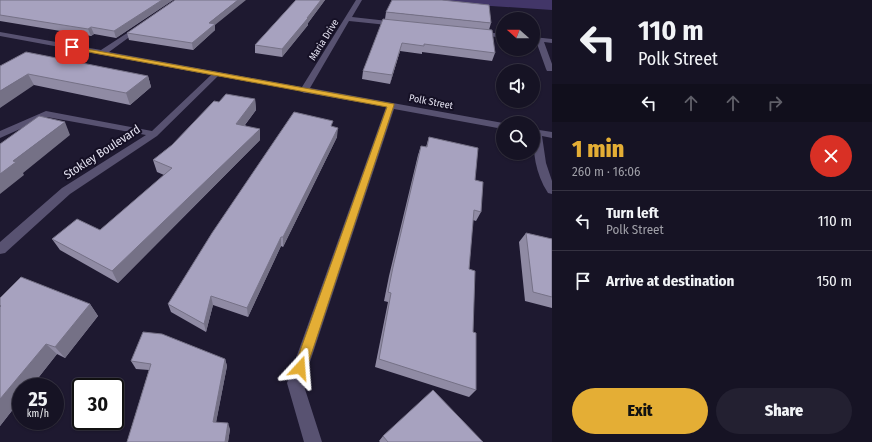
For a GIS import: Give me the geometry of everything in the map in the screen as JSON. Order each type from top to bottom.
[{"type":"street","name":"Maria Drive","points":[[304,90],[349,19],[359,0]]},
{"type":"street","points":[[349,19],[403,25]]},
{"type":"street","points":[[102,53],[147,22]]},
{"type":"street","points":[[472,32],[496,35]]},
{"type":"street","name":"Polk Street","points":[[0,34],[496,125]]},
{"type":"street","points":[[540,40],[552,41]]},
{"type":"street","points":[[540,48],[550,69]]},
{"type":"street","name":"Stokley Boulevard","points":[[2,243],[66,191],[154,134],[216,74]]},
{"type":"street","points":[[313,442],[295,383],[391,105]]},
{"type":"street","points":[[0,135],[46,114],[154,134]]},
{"type":"street","points":[[540,133],[552,135]]},
{"type":"street","points":[[539,160],[545,182],[552,190]]},
{"type":"shaded area","points":[[444,0],[552,0],[552,10],[445,3]]},
{"type":"building","points":[[0,0],[162,0],[114,31],[91,27],[88,29],[0,15]]},
{"type":"building","points":[[175,0],[238,0],[209,23],[215,24],[192,43],[127,33]]},
{"type":"building","points":[[296,0],[321,0],[282,49],[255,45]]},
{"type":"building","points":[[392,0],[442,0],[489,5],[491,23],[386,12]]},
{"type":"building","points":[[383,19],[492,30],[495,53],[424,44],[424,46],[402,43],[392,75],[363,71]]},
{"type":"building","points":[[26,52],[148,76],[126,93],[28,74],[0,91],[0,66]]},
{"type":"building","points":[[226,94],[255,99],[236,124],[260,129],[112,271],[52,239],[77,219],[100,230],[172,168],[153,160],[172,145],[214,101],[219,102]]},
{"type":"building","points":[[294,112],[333,121],[331,126],[338,128],[283,237],[281,237],[247,308],[211,296],[204,324],[168,304],[212,233]]},
{"type":"building","points":[[39,116],[65,122],[13,161],[16,162],[0,174],[0,144]]},
{"type":"building","points":[[429,137],[478,148],[475,180],[483,182],[481,212],[474,210],[469,269],[475,271],[473,332],[476,333],[476,390],[379,359],[391,293],[388,292],[393,267],[421,146],[427,147]]},
{"type":"building","points":[[526,233],[552,239],[552,297],[533,292]]},
{"type":"building","points":[[21,277],[90,304],[55,347],[46,344],[18,378],[12,378],[12,385],[0,399],[1,306],[0,298]]},
{"type":"building","points":[[143,332],[162,334],[225,359],[213,422],[228,423],[225,442],[127,442],[151,364],[131,361]]},
{"type":"building","points":[[433,390],[483,442],[388,442],[383,436]]},
{"type":"route","points":[[72,47],[391,105],[300,368]]}]
